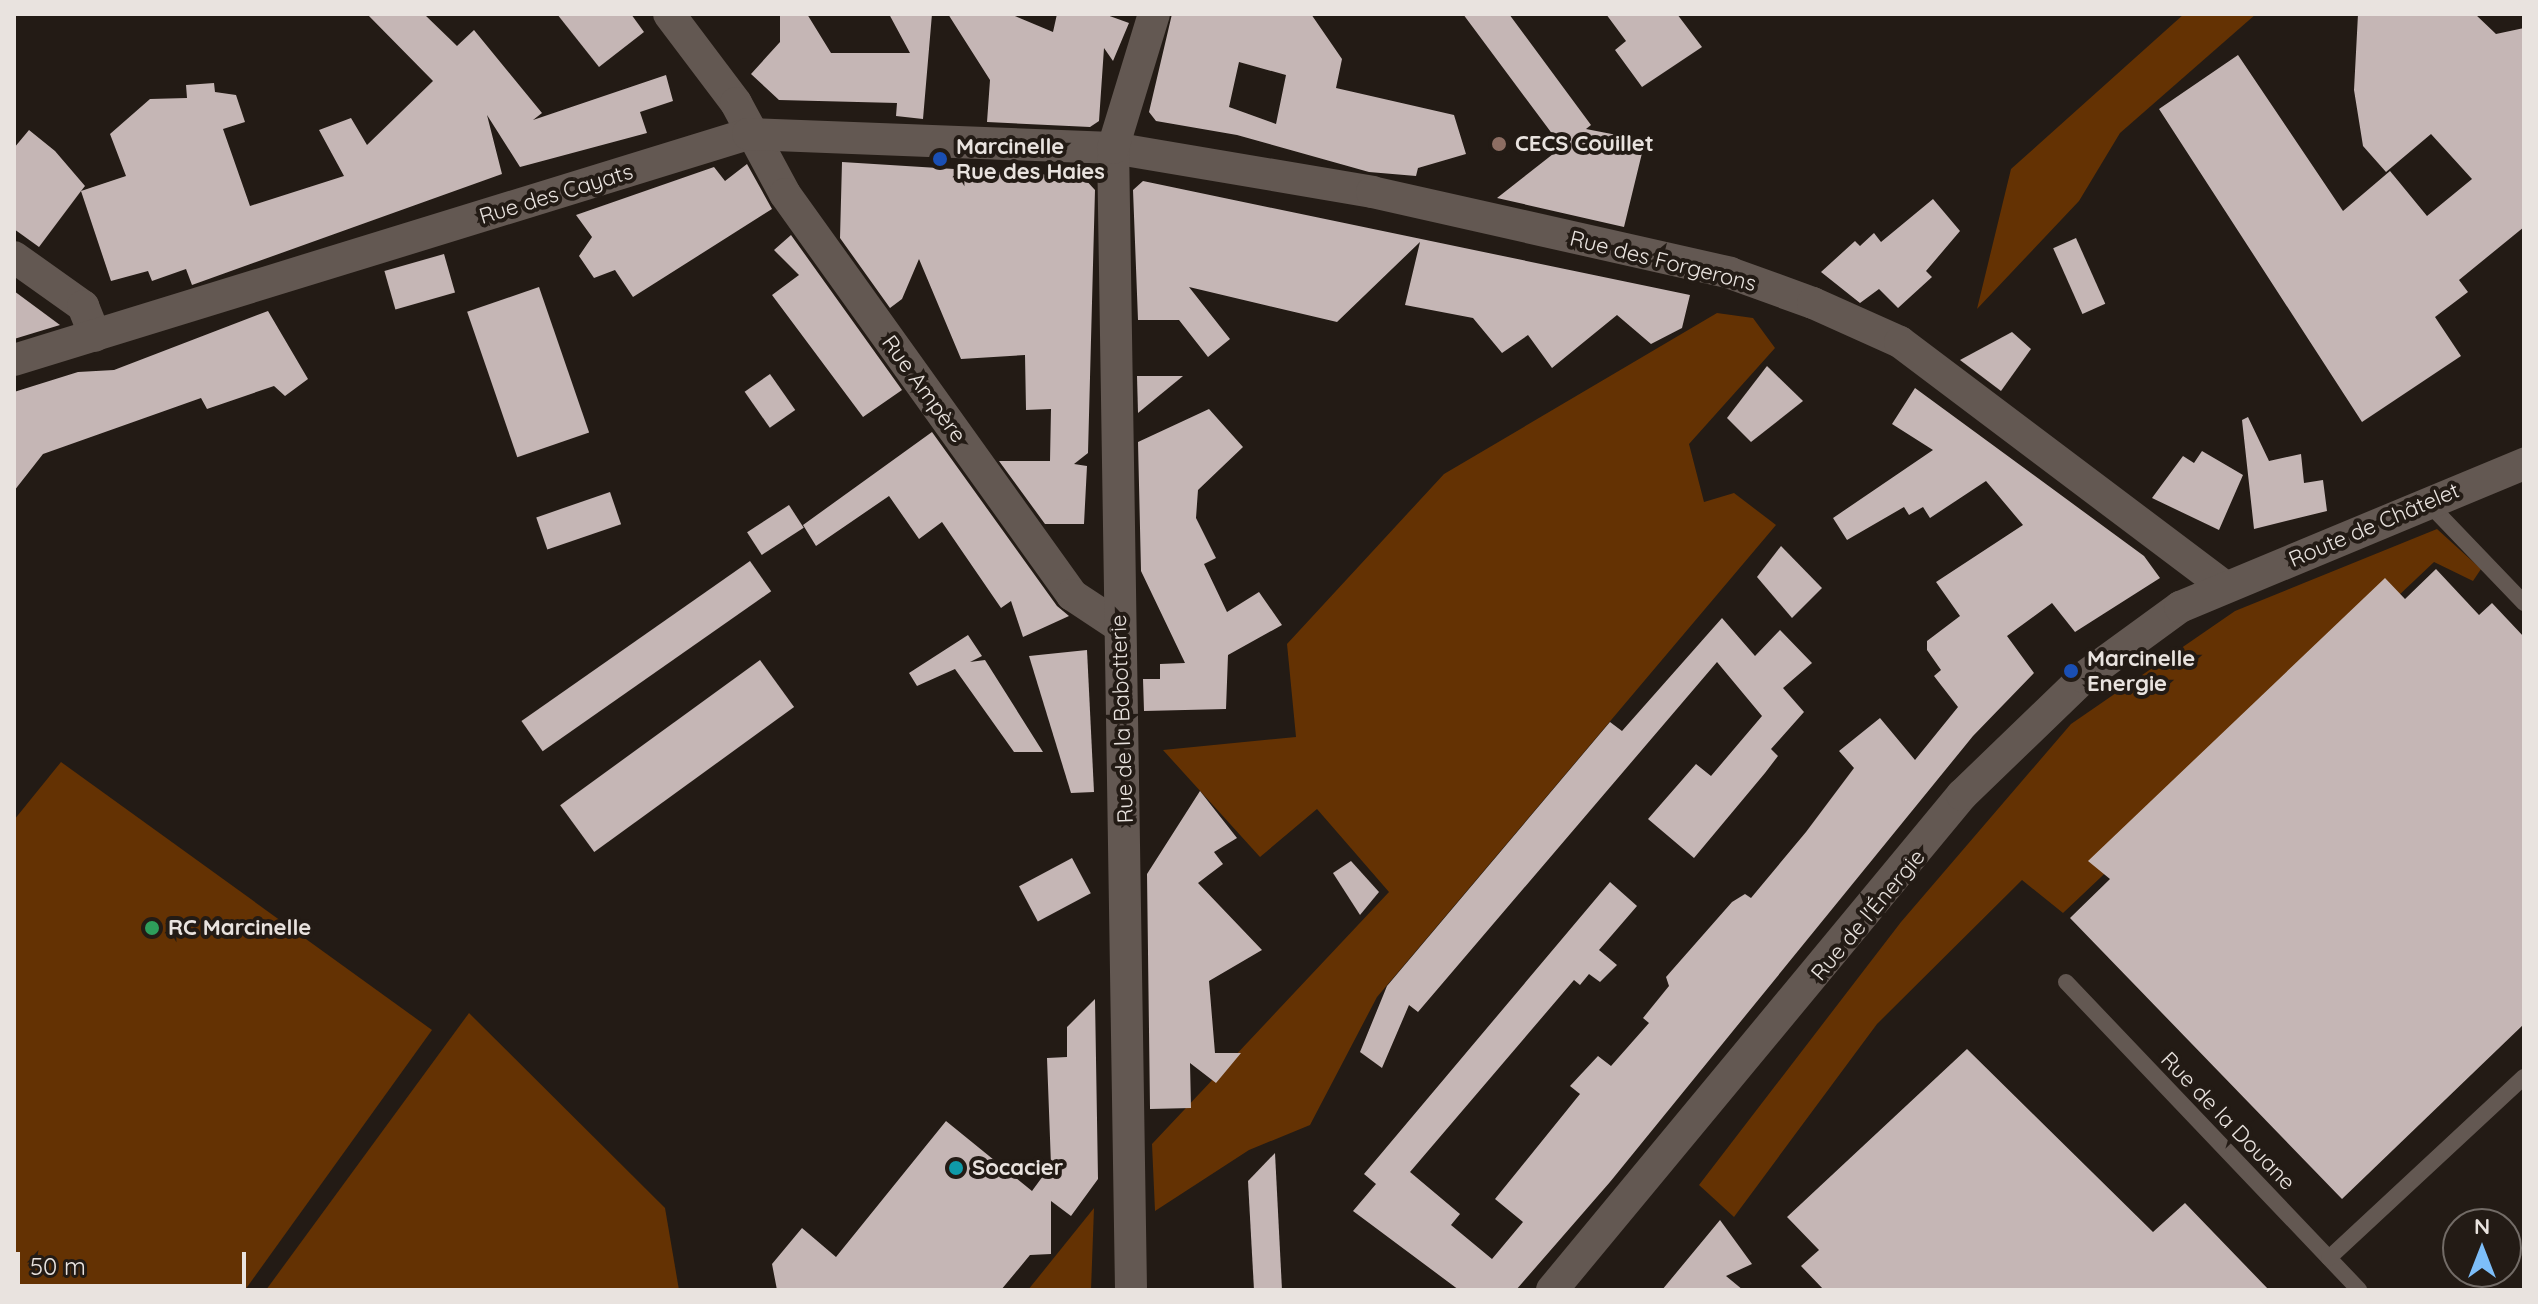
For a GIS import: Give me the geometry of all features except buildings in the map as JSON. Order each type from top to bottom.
[{"type":"street","name":"Rue Ampère","points":[[669,14],[736,103],[748,134],[1072,595],[1119,626]]},
{"type":"street","name":"Rue de la Babotterie","points":[[1131,1290],[1113,148],[1154,14]]},
{"type":"street","name":"Rue des Cayats","points":[[14,360],[748,134],[1113,148]]},
{"type":"street","name":"Rue des Forgerons","points":[[1113,148],[1372,192],[1730,273],[1813,303],[1900,342],[2224,586]]},
{"type":"street","points":[[14,257],[83,306],[95,336]]},
{"type":"street","name":"Route de Châtelet","points":[[2224,586],[2524,464]]},
{"type":"street","name":"Rue de l'Énergie","points":[[1552,1290],[1972,784],[2109,657],[2180,607],[2224,586]]},
{"type":"lane","points":[[2427,503],[2524,603]]},
{"type":"lane","name":"Rue de la Douane","points":[[2066,982],[2359,1290]]},
{"type":"lane","points":[[2329,1258],[2524,1077]]},
{"type":"shaded area","points":[[2184,14],[2256,14],[2120,133],[2079,201],[1977,309],[2011,169]]},
{"type":"shaded area","points":[[1717,313],[1753,318],[1775,348],[1689,444],[1704,502],[1734,493],[1776,525],[1377,997],[1310,1125],[1249,1150],[1155,1211],[1152,1144],[1389,892],[1317,809],[1260,857],[1163,750],[1296,737],[1287,644],[1444,474]]},
{"type":"shaded area","points":[[2437,529],[2481,569],[2473,581],[2434,562],[2063,913],[2022,880],[1877,1024],[1734,1217],[1699,1185],[1901,922],[2071,724],[2235,611]]},
{"type":"shaded area","name":"RC Marcinelle","points":[[61,762],[432,1030],[245,1290],[14,1290],[14,820]]},
{"type":"shaded area","points":[[469,1013],[665,1208],[679,1290],[266,1290]]},
{"type":"shaded area","points":[[1094,1208],[1091,1290],[1028,1290]]},
{"type":"place","name":"CECS Couillet","points":[[1499,144]]},
{"type":"place","name":"Marcinelle Rue des Haies","points":[[940,159]]},
{"type":"place","name":"Marcinelle Energie","points":[[2071,671]]},
{"type":"place","name":"RC Marcinelle","points":[[152,928]]},
{"type":"place","name":"Socacier","points":[[956,1168]]}]
